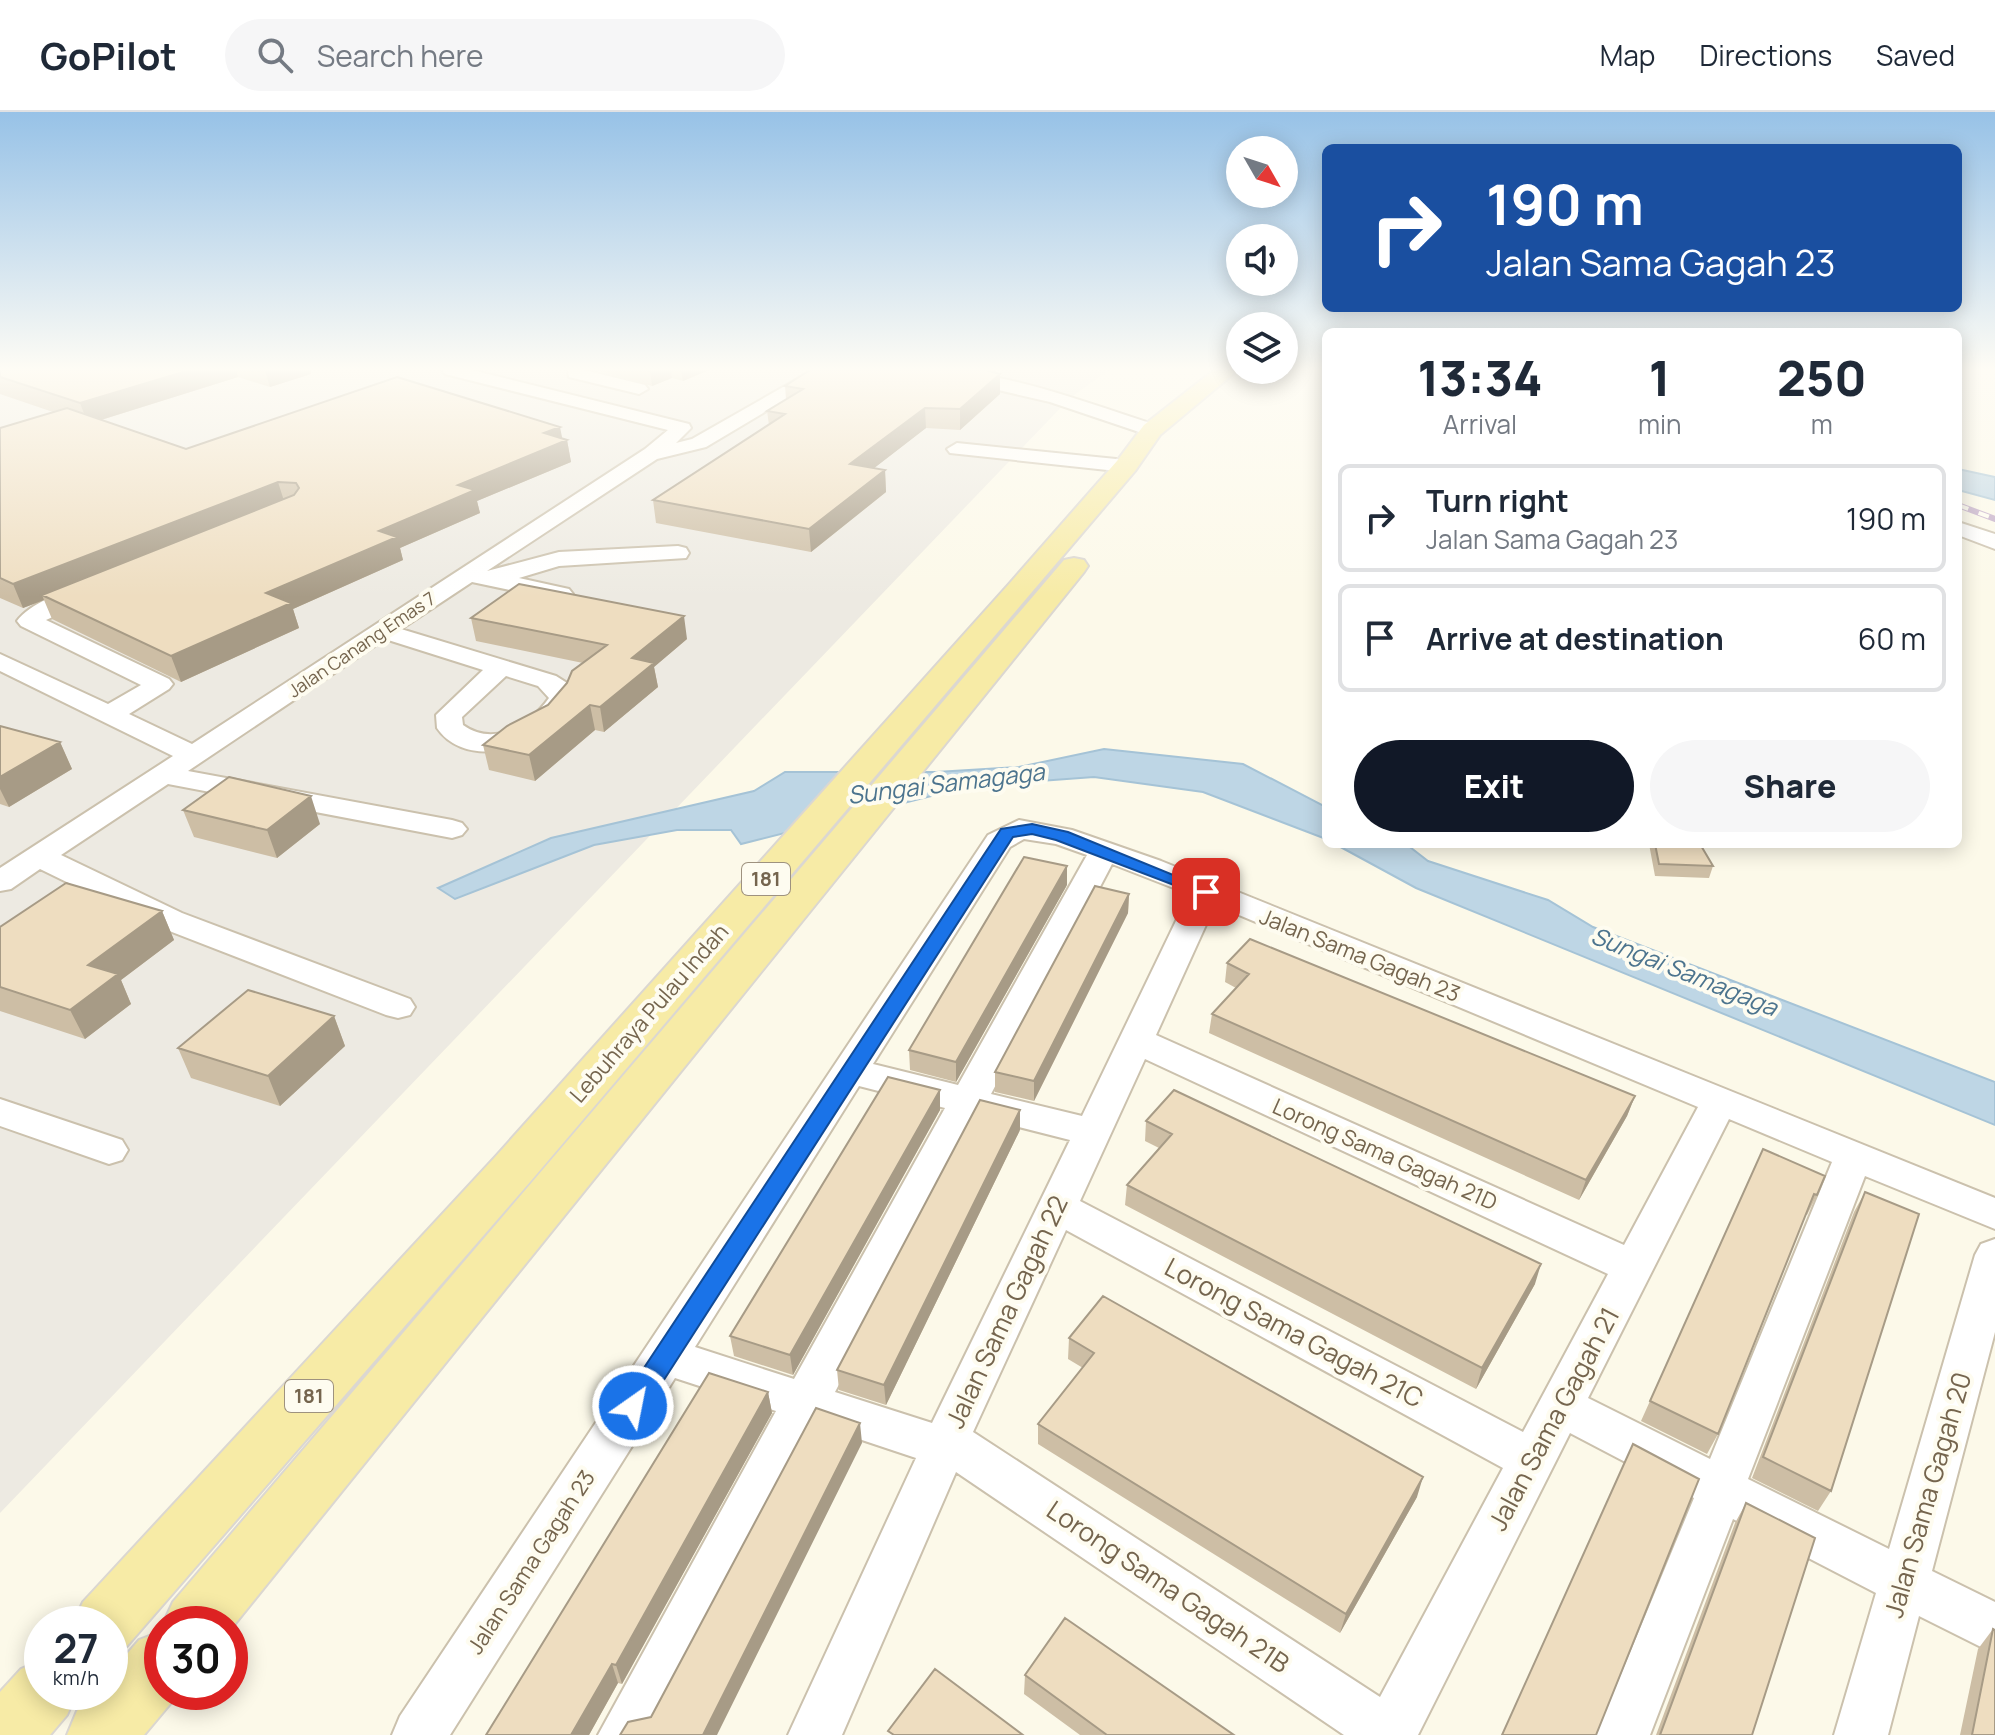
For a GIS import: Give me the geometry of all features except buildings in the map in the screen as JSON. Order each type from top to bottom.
[{"type":"main road","name":"Lebuhraya Pulau Indah","points":[[209,1606],[535,1178],[1034,594],[1141,446]]},
{"type":"main road","name":"Lebuhraya Pulau Indah","points":[[1034,594],[1092,544],[1171,446]]},
{"type":"main road","name":"Lebuhraya Pulau Indah","points":[[122,1606],[535,1178]]},
{"type":"main road","points":[[101,1735],[144,1684]]},
{"type":"main road","points":[[6,1735],[28,1710]]},
{"type":"main road","points":[[128,1735],[144,1710]]},
{"type":"street","name":"Jalan Canang Emas 7","points":[[0,882],[661,446]]},
{"type":"street","points":[[652,453],[676,451],[691,446]]},
{"type":"street","points":[[957,449],[1126,466]]},
{"type":"street","points":[[1962,530],[1995,542]]},
{"type":"street","points":[[495,580],[535,563],[559,559],[678,553]]},
{"type":"street","points":[[467,574],[582,598]]},
{"type":"street","points":[[110,714],[159,688],[160,684],[29,621],[41,612],[115,582]]},
{"type":"street","points":[[383,631],[501,667]]},
{"type":"street","points":[[0,661],[195,756]]},
{"type":"street","points":[[166,775],[452,829]]},
{"type":"street","name":"Jalan Sama Gagah 23","points":[[419,1735],[1007,833],[1032,829],[1104,851],[1995,1214]]},
{"type":"street","points":[[625,1735],[1104,851]]},
{"type":"street","points":[[39,856],[102,891],[184,926],[398,1007]]},
{"type":"street","name":"Jalan Sama Gagah 22","points":[[815,1735],[946,1443],[1206,892]]},
{"type":"street","name":"Lorong Sama Gagah 21D","points":[[1135,1040],[1635,1268]]},
{"type":"street","points":[[850,1071],[1092,1132]]},
{"type":"street","name":"Jalan Sama Gagah 21","points":[[1389,1734],[1719,1102]]},
{"type":"street","points":[[0,1112],[109,1150]]},
{"type":"street","points":[[1623,1735],[1853,1157]]},
{"type":"street","name":"Lorong Sama Gagah 21C","points":[[1057,1207],[1531,1460]]},
{"type":"street","name":"Jalan Sama Gagah 20","points":[[1861,1735],[1995,1255]]},
{"type":"street","name":"Lorong Sama Gagah 21B","points":[[665,1356],[946,1443],[1389,1734]]},
{"type":"street","points":[[1560,1406],[1995,1629]]},
{"type":"shaded area","points":[[0,446],[1024,446],[0,1513]]},
{"type":"water","points":[[1962,470],[1995,477],[1995,500],[1962,491]]},
{"type":"water","name":"Sungai Samagaga","points":[[1104,749],[1243,764],[1322,805],[1322,837],[1203,792],[1094,777],[971,786],[741,844],[731,830],[677,830],[594,845],[455,899],[438,888],[551,838],[754,791],[785,772],[936,772],[1019,767]]},
{"type":"water","name":"Sungai Samagaga","points":[[1342,848],[1411,848],[1428,861],[1548,900],[1593,927],[1995,1082],[1995,1125],[1416,888]]},
{"type":"railway","points":[[1962,507],[1995,519]]},
{"type":"route","points":[[633,1406],[1007,833],[1032,829],[1062,836],[1150,867],[1206,892]]}]
